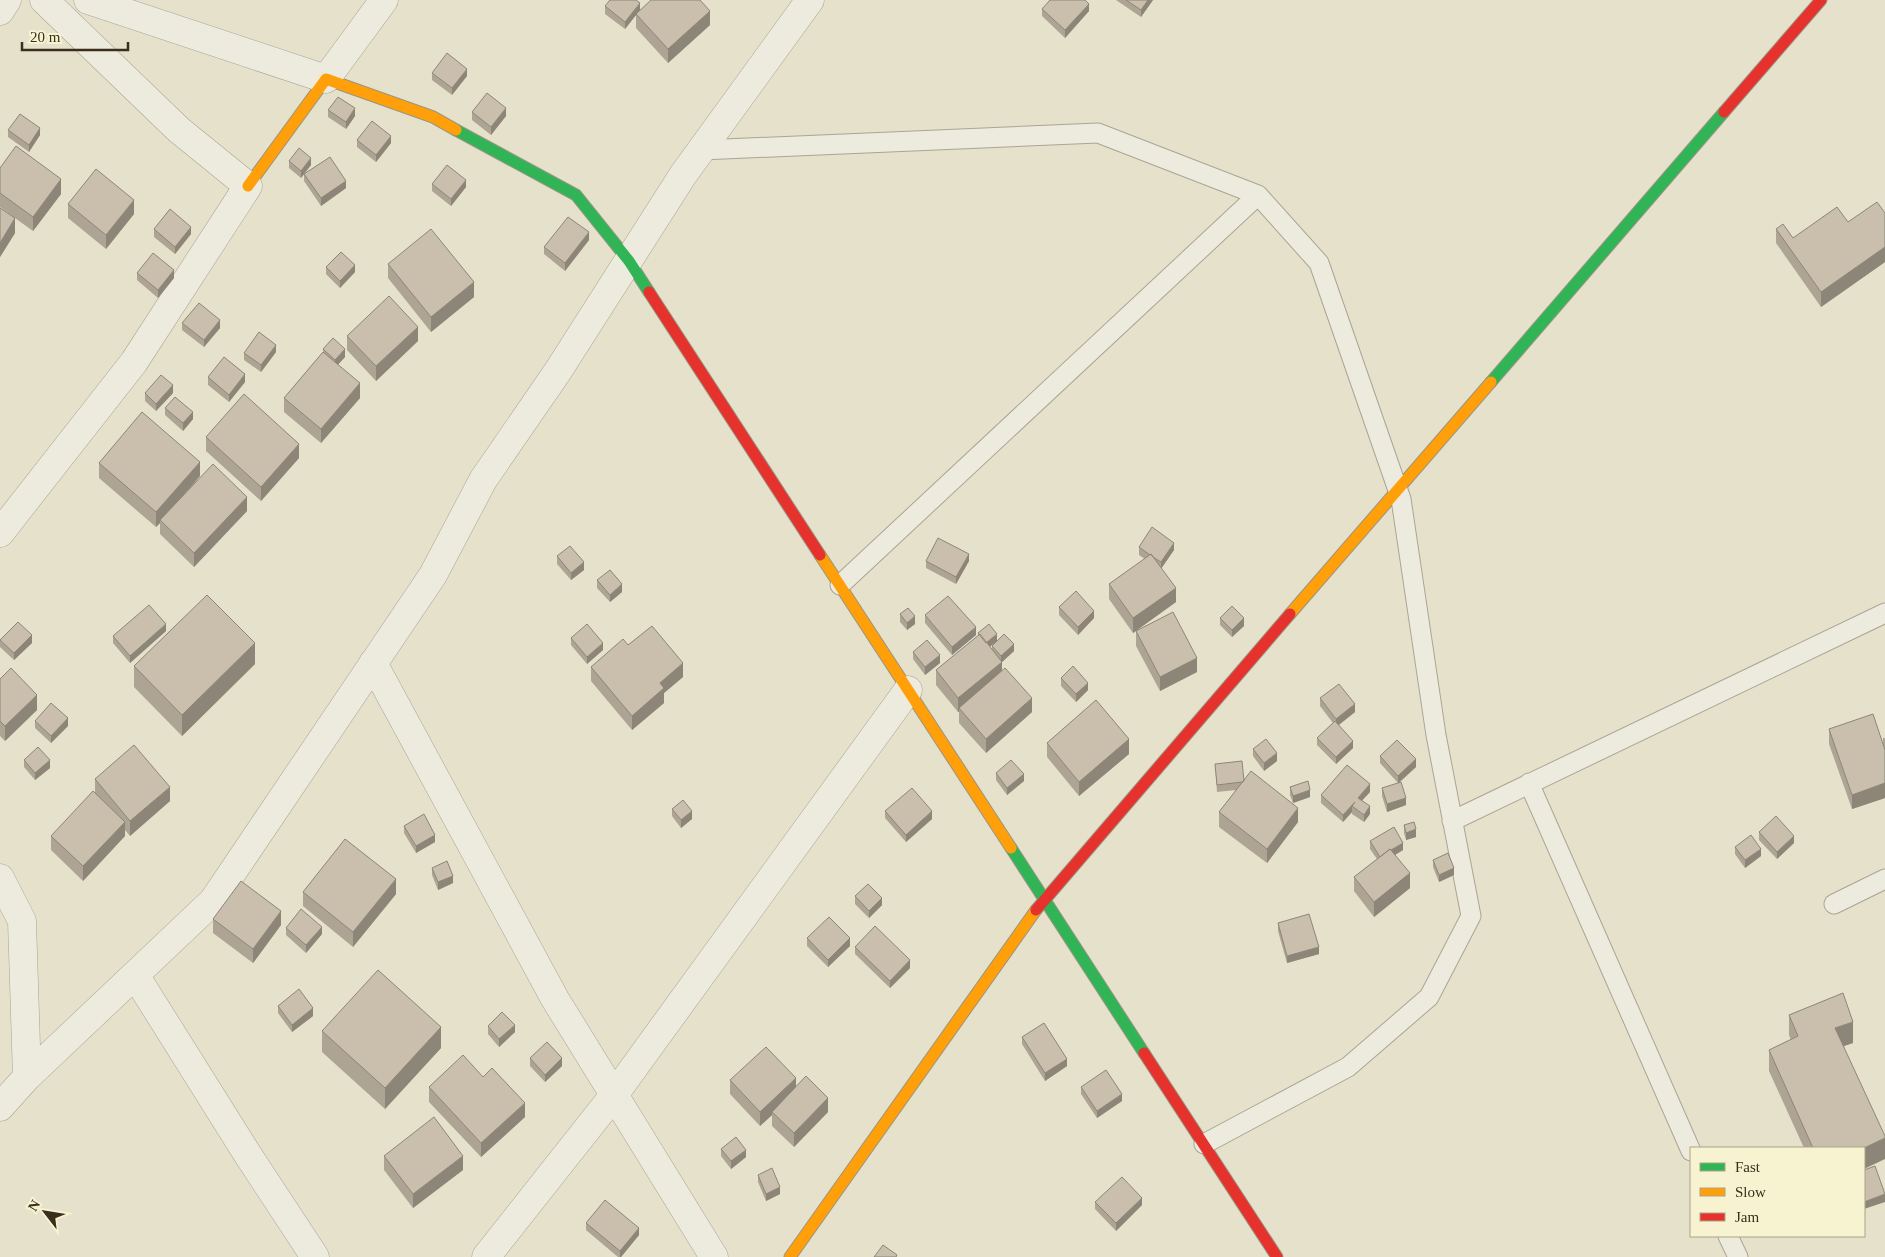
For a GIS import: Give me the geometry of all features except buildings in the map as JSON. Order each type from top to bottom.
[{"type":"street","points":[[0,10],[7,0]]},
{"type":"street","points":[[44,0],[180,130],[248,186]]},
{"type":"street","points":[[88,0],[433,116],[576,195],[629,261],[1278,1257]]},
{"type":"street","points":[[0,533],[134,362],[248,186],[384,0]]},
{"type":"street","points":[[0,1107],[27,1077],[213,902],[433,574],[483,480],[558,371],[701,150],[810,0]]},
{"type":"street","points":[[790,1257],[1044,899],[1821,0]]},
{"type":"street","points":[[373,663],[555,999],[714,1257]]},
{"type":"street","points":[[486,1257],[614,1095],[908,690]]},
{"type":"street","points":[[0,878],[22,921],[27,1077]]},
{"type":"street","points":[[136,975],[248,1156],[315,1257]]},
{"type":"lane","points":[[701,150],[1098,133],[1258,195],[1319,263],[1398,490],[1436,736],[1471,916],[1429,997],[1348,1067],[1204,1144]]},
{"type":"lane","points":[[840,585],[1258,195]]},
{"type":"lane","points":[[1452,821],[1885,613]]},
{"type":"lane","points":[[1529,783],[1690,1150]]},
{"type":"lane","points":[[1834,904],[1885,880]]},
{"type":"lane","points":[[1728,1237],[1738,1257]]},
{"type":"traffic: fast","points":[[1491,382],[1724,112]]},
{"type":"traffic: fast","points":[[456,130],[576,195],[629,261],[649,292]]},
{"type":"traffic: fast","points":[[1011,848],[1144,1053]]},
{"type":"traffic: slow","points":[[248,186],[326,79],[433,117],[456,130]]},
{"type":"traffic: slow","points":[[1290,614],[1491,382]]},
{"type":"traffic: slow","points":[[820,555],[1011,848]]},
{"type":"traffic: slow","points":[[790,1257],[1036,910]]},
{"type":"traffic: jam","points":[[1724,112],[1821,0]]},
{"type":"traffic: jam","points":[[649,292],[820,555]]},
{"type":"traffic: jam","points":[[1036,910],[1290,614]]},
{"type":"traffic: jam","points":[[1144,1053],[1277,1257]]}]
